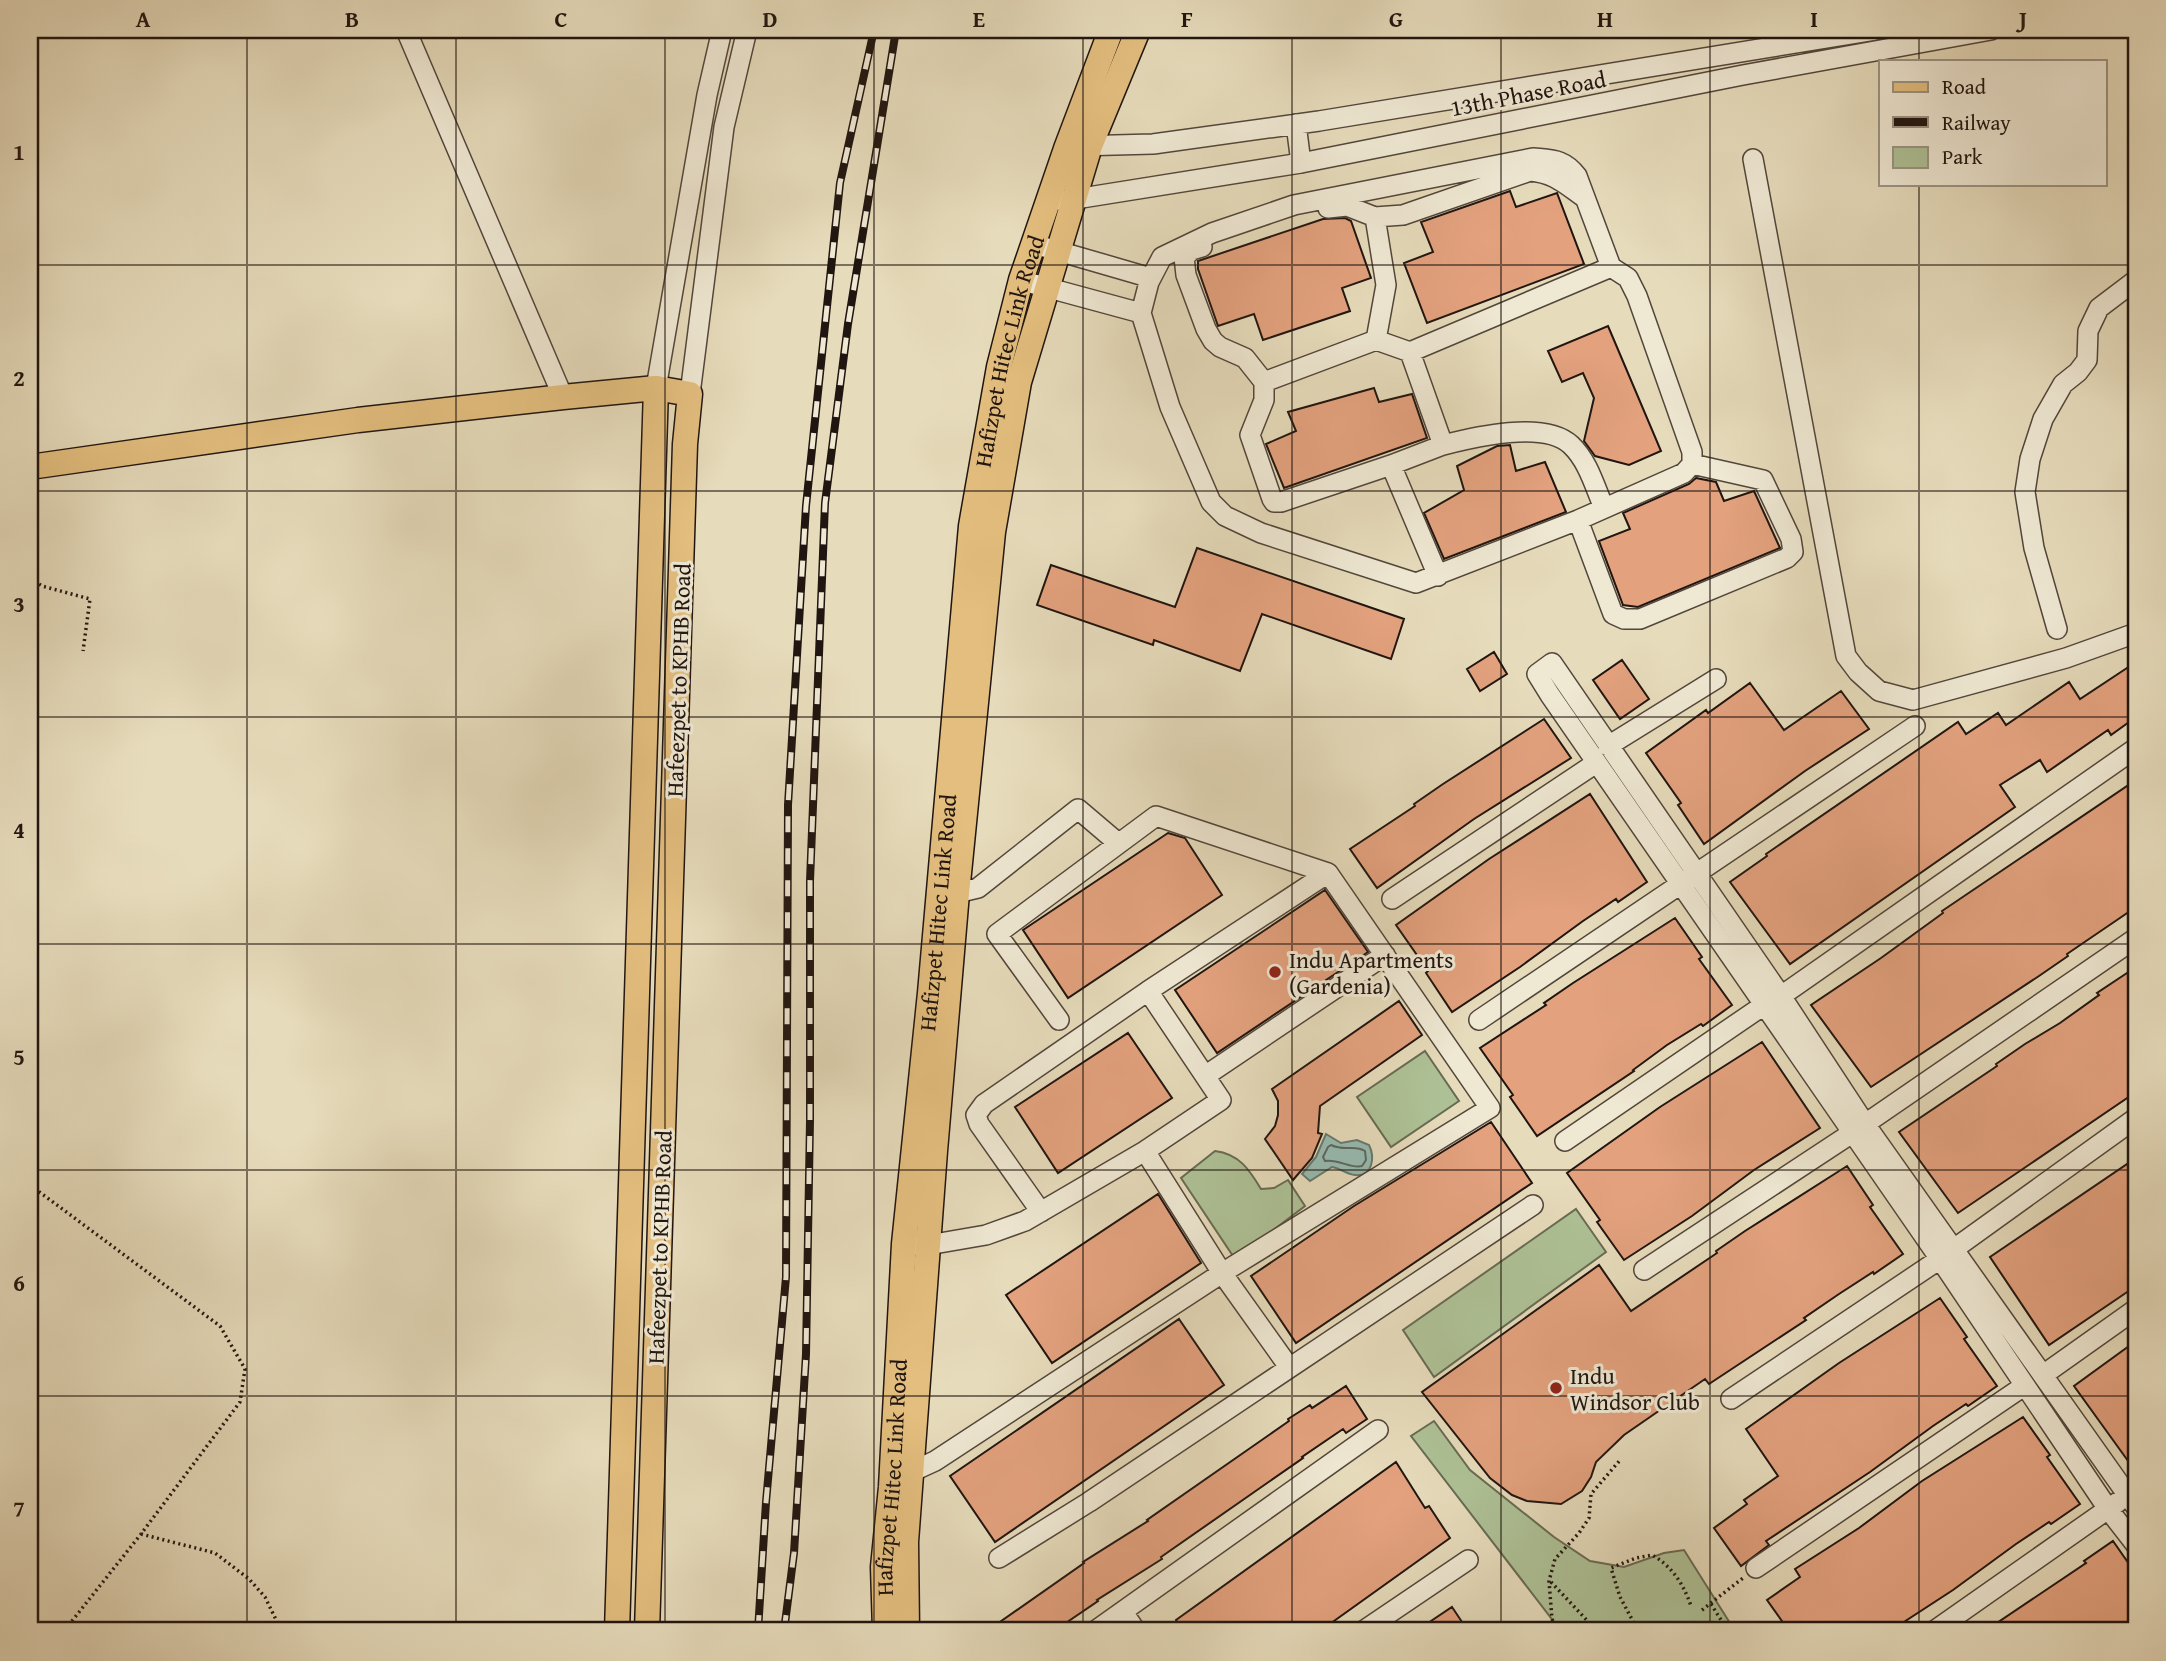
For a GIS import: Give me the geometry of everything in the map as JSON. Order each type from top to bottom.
[{"type":"main road","points":[[907,1631],[906,1542],[928,1245],[957,893],[993,532],[1019,382],[1074,200],[1078,146],[1114,43],[1138,30]]},
{"type":"main road","name":"Hafizpet Hitec Link Road","points":[[885,1631],[883,1567],[891,1487],[904,1244],[930,993],[971,526],[999,367],[1021,280],[1048,203],[1078,146]]},
{"type":"main road","points":[[617,1631],[656,388]]},
{"type":"main road","points":[[30,467],[358,420],[563,397],[656,388],[690,394]]},
{"type":"main road","name":"Hafeezpet to KPHB Road","points":[[646,1631],[685,458],[690,394]]},
{"type":"street","points":[[406,30],[563,397]]},
{"type":"street","points":[[656,388],[707,95],[722,30]]},
{"type":"street","points":[[690,394],[724,127],[747,30]]},
{"type":"street","name":"13th Phase Road","points":[[1078,146],[1153,144],[1296,124],[1875,30]]},
{"type":"street","name":"13th Phase Road","points":[[1048,203],[1301,163],[1743,75],[1991,30]]},
{"type":"street","points":[[1296,124],[1301,163]]},
{"type":"street","points":[[1533,158],[1554,160],[1569,166],[1577,176],[1585,198],[1611,267],[1628,278],[1637,296],[1692,452],[1692,464],[1684,472],[1578,520],[1416,583],[1261,533],[1225,516],[1211,502],[1170,407],[1141,313],[1151,278],[1162,257],[1212,233],[1294,205],[1533,158]]},
{"type":"street","points":[[1752,159],[1846,656],[1858,672],[1879,691],[1913,700],[2066,659],[2136,633]]},
{"type":"street","points":[[1585,198],[1556,177],[1545,172],[1530,171],[1403,215],[1375,217],[1354,208],[1338,206],[1295,216],[1192,250],[1184,257],[1186,275],[1213,341],[1245,358],[1264,382],[1264,400],[1250,435],[1275,502],[1391,465],[1443,445],[1488,434],[1539,433],[1555,435],[1570,443],[1581,457],[1604,508]]},
{"type":"street","points":[[1375,217],[1386,285],[1376,340]]},
{"type":"street","points":[[1033,244],[1151,278]]},
{"type":"street","points":[[1264,382],[1376,340],[1410,352],[1611,267]]},
{"type":"street","points":[[1021,280],[1141,313]]},
{"type":"street","points":[[2057,629],[2034,548],[2025,492],[2030,459],[2043,419],[2063,384],[2078,372],[2087,360],[2088,331],[2099,308],[2136,280]]},
{"type":"street","points":[[1410,352],[1443,445]]},
{"type":"street","points":[[1578,520],[1613,614],[1625,619],[1640,619],[1787,558],[1793,552],[1791,538],[1763,480],[1692,464]]},
{"type":"street","points":[[1391,465],[1438,576]]},
{"type":"street","points":[[1773,1001],[1680,884],[1537,674],[1552,663],[1696,873],[1773,1001],[1858,1129],[1947,1254],[2043,1375],[2133,1498],[2108,1509],[1934,1631]]},
{"type":"street","points":[[1608,746],[1716,679]]},
{"type":"street","points":[[1479,1020],[1915,726]]},
{"type":"street","points":[[1565,1142],[2136,748]]},
{"type":"street","points":[[1392,899],[1596,763]]},
{"type":"street","points":[[957,893],[978,888],[1078,809],[1118,844]]},
{"type":"street","points":[[911,1472],[935,1461],[1222,1273],[1490,1108],[1328,873],[1156,816],[997,934],[1059,1020]]},
{"type":"street","points":[[1041,1212],[979,1124],[976,1115],[984,1104],[1148,991],[1328,873]]},
{"type":"street","points":[[1644,1270],[1858,1129],[2136,938]]},
{"type":"street","points":[[1205,1076],[1385,955]]},
{"type":"street","points":[[904,1244],[928,1245],[986,1235],[1025,1221],[1145,1151],[1221,1100],[1148,991]]},
{"type":"street","points":[[1731,1399],[1947,1254],[2136,1118]]},
{"type":"street","points":[[1145,1151],[1222,1273],[1289,1367]]},
{"type":"street","points":[[999,1558],[1088,1502],[1533,1205]]},
{"type":"street","points":[[1947,1254],[2024,1386],[2108,1509],[2136,1545]]},
{"type":"street","points":[[2043,1375],[2136,1309]]},
{"type":"street","points":[[1756,1568],[2024,1386]]},
{"type":"street","points":[[1095,1631],[1378,1430]]},
{"type":"street","points":[[1363,1631],[1468,1560]]},
{"type":"street","points":[[1123,1612],[1136,1631]]},
{"type":"path","points":[[30,578],[42,586],[90,599],[83,651]]},
{"type":"path","points":[[30,1185],[220,1326],[245,1368],[240,1402],[64,1631]]},
{"type":"path","points":[[1557,1631],[1552,1619],[1549,1581],[1555,1559],[1589,1518],[1591,1494],[1621,1459]]},
{"type":"path","points":[[141,1534],[215,1553],[249,1580],[265,1597],[281,1630]]},
{"type":"path","points":[[1634,1623],[1620,1597],[1611,1568],[1636,1558],[1652,1555],[1668,1566],[1680,1583],[1690,1606]]},
{"type":"path","points":[[1702,1609],[1756,1568]]},
{"type":"path","points":[[1549,1581],[1597,1631]]},
{"type":"path","points":[[1711,1604],[1728,1631]]},
{"type":"path","points":[[1695,1625],[1696,1631]]},
{"type":"green space","points":[[1425,1051],[1459,1101],[1391,1147],[1357,1097]]},
{"type":"green space","points":[[1215,1151],[1237,1159],[1261,1189],[1274,1188],[1288,1180],[1305,1206],[1235,1259],[1181,1178]]},
{"type":"green space","points":[[1576,1209],[1606,1252],[1434,1377],[1403,1330]]},
{"type":"green space","points":[[1434,1421],[1470,1470],[1554,1537],[1590,1561],[1624,1567],[1664,1553],[1684,1550],[1735,1631],[1561,1631],[1411,1436]]},
{"type":"water","points":[[1326,1134],[1341,1143],[1357,1140],[1369,1145],[1372,1160],[1369,1170],[1355,1175],[1332,1167],[1310,1181],[1302,1174],[1316,1157]]},
{"type":"building","points":[[1510,191],[1516,207],[1557,193],[1584,264],[1427,323],[1404,263],[1433,252],[1421,222]]},
{"type":"building","points":[[1345,218],[1351,221],[1371,278],[1342,288],[1350,311],[1263,340],[1254,314],[1218,326],[1198,269],[1198,261],[1323,219]]},
{"type":"building","points":[[1608,326],[1661,451],[1629,465],[1595,456],[1584,441],[1594,398],[1583,373],[1562,382],[1548,351]]},
{"type":"building","points":[[1374,388],[1379,402],[1412,394],[1427,438],[1284,488],[1266,444],[1296,431],[1288,412]]},
{"type":"building","points":[[1510,445],[1516,471],[1545,462],[1566,512],[1444,559],[1424,513],[1464,490],[1457,466],[1497,446]]},
{"type":"building","points":[[1696,478],[1716,482],[1724,501],[1754,491],[1780,548],[1638,607],[1623,605],[1599,541],[1630,529],[1623,513],[1689,484]]},
{"type":"building","points":[[1197,548],[1404,619],[1391,659],[1262,614],[1240,671],[1154,640],[1153,645],[1037,605],[1051,565],[1175,607]]},
{"type":"building","points":[[1494,652],[1507,674],[1480,691],[1467,669]]},
{"type":"building","points":[[1622,660],[1649,699],[1620,719],[1593,680]]},
{"type":"building","points":[[2136,662],[2136,717],[2111,735],[2108,730],[2047,772],[2040,760],[2000,785],[2015,807],[1790,964],[1730,882],[1767,856],[1766,854],[1958,722],[1966,734],[1998,713],[2006,725],[2069,682],[2080,699]]},
{"type":"building","points":[[1750,683],[1784,730],[1841,691],[1869,729],[1805,771],[1704,844],[1678,805],[1681,803],[1646,753],[1706,710],[1708,713]]},
{"type":"building","points":[[1544,719],[1571,758],[1474,819],[1377,888],[1350,849],[1443,784]]},
{"type":"building","points":[[2136,780],[2136,907],[2039,976],[1871,1087],[1811,1005],[1881,958],[1943,913],[1942,911]]},
{"type":"building","points":[[1590,794],[1647,882],[1583,921],[1452,1012],[1396,925],[1489,859]]},
{"type":"building","points":[[1168,833],[1185,838],[1222,895],[1068,998],[1023,930]]},
{"type":"building","name":"Indu Apartments (Gardenia)","points":[[1325,890],[1368,952],[1217,1053],[1175,990]]},
{"type":"building","points":[[1675,918],[1702,957],[1699,959],[1732,1005],[1703,1026],[1701,1024],[1667,1045],[1634,1071],[1537,1136],[1510,1097],[1513,1095],[1480,1048],[1546,1005],[1544,1003],[1573,983]]},
{"type":"building","points":[[2136,967],[2136,1092],[1958,1213],[1899,1132],[2025,1044],[2060,1023],[2099,995],[2097,993]]},
{"type":"building","points":[[1399,1001],[1422,1035],[1320,1106],[1318,1133],[1322,1134],[1312,1158],[1293,1180],[1265,1139],[1275,1126],[1278,1115],[1278,1101],[1272,1089]]},
{"type":"building","points":[[1128,1033],[1172,1098],[1058,1173],[1015,1107]]},
{"type":"building","points":[[1762,1042],[1820,1128],[1624,1260],[1567,1173],[1660,1107]]},
{"type":"building","points":[[1491,1122],[1532,1183],[1296,1343],[1251,1276],[1354,1206]]},
{"type":"building","points":[[2136,1158],[2136,1286],[2049,1345],[1990,1257]]},
{"type":"building","points":[[1847,1166],[1873,1205],[1870,1207],[1903,1254],[1839,1294],[1804,1318],[1806,1320],[1709,1384],[1705,1379],[1624,1435],[1596,1462],[1582,1491],[1561,1504],[1527,1501],[1512,1495],[1490,1478],[1422,1392],[1599,1265],[1631,1311],[1745,1231]]},
{"type":"building","points":[[1158,1194],[1201,1263],[1052,1363],[1006,1295]]},
{"type":"building","points":[[1940,1298],[1967,1337],[1964,1339],[1997,1386],[1933,1426],[1870,1472],[1766,1541],[1769,1545],[1741,1566],[1714,1528],[1747,1504],[1744,1500],[1778,1476],[1746,1429],[1839,1363]]},
{"type":"building","points":[[1179,1319],[1224,1385],[995,1542],[950,1476]]},
{"type":"building","points":[[2136,1341],[2136,1472],[2074,1386]]},
{"type":"building","points":[[1346,1386],[1367,1419],[1346,1433],[1343,1429],[1302,1457],[1161,1557],[1162,1559],[1054,1631],[987,1631],[1083,1562],[1148,1521],[1289,1421],[1288,1419],[1310,1405],[1312,1408]]},
{"type":"building","points":[[2023,1417],[2080,1504],[2016,1544],[1890,1631],[1789,1631],[1767,1600],[1800,1577],[1795,1569],[1859,1528],[1922,1481]]},
{"type":"building","points":[[1396,1462],[1425,1508],[1429,1506],[1450,1538],[1320,1631],[1183,1631],[1176,1620]]},
{"type":"building","points":[[2113,1541],[2136,1574],[2136,1631],[1985,1631],[2086,1563],[2084,1561]]},
{"type":"building","points":[[1452,1607],[1468,1631],[1438,1631],[1431,1621]]},
{"type":"railway","points":[[758,1631],[766,1502],[786,1277],[788,805],[806,506],[840,183],[874,30]]},
{"type":"railway","points":[[784,1631],[794,1553],[806,1354],[810,881],[825,503],[848,324],[896,30]]},
{"type":"place","name":"Indu Apartments (Gardenia)","points":[[1275,972]]},
{"type":"place","name":"Indu Windsor Club","points":[[1556,1388]]}]
